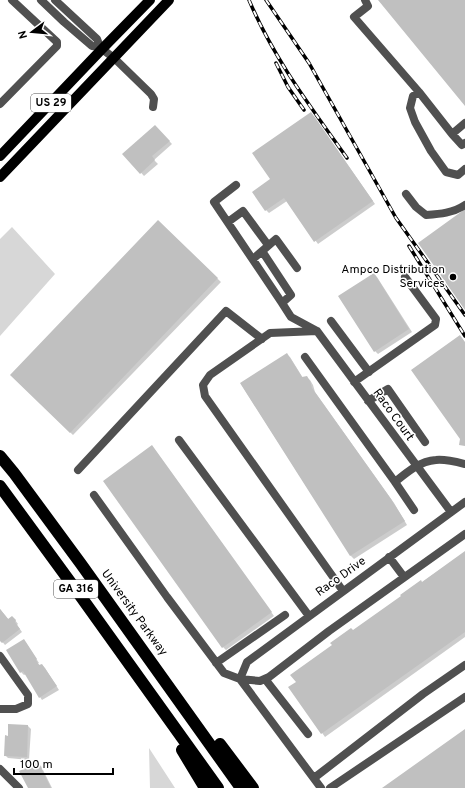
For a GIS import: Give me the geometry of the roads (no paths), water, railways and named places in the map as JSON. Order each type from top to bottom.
[{"type":"highway","name":"University Parkway","points":[[0,456],[77,558],[242,788]]},
{"type":"highway","name":"GA 316","points":[[0,486],[218,788]]},
{"type":"highway","points":[[134,637],[158,661],[253,788]]},
{"type":"highway","points":[[150,693],[171,733],[205,788]]},
{"type":"main road","name":"US 29","points":[[0,156],[101,48],[150,0]]},
{"type":"main road","name":"US 29","points":[[0,177],[169,0]]},
{"type":"street","points":[[0,104],[57,46],[57,42],[12,0]]},
{"type":"street","points":[[41,0],[92,46],[101,48],[114,58],[151,94],[154,99],[153,107]]},
{"type":"street","points":[[55,0],[97,40],[101,48]]},
{"type":"street","points":[[365,0],[368,6],[354,17],[419,92],[452,134],[462,145],[465,143]]},
{"type":"street","points":[[419,92],[414,96],[410,108],[415,122],[431,151],[446,172],[458,175],[465,169]]},
{"type":"street","points":[[452,134],[465,123]]},
{"type":"street","points":[[236,185],[214,202],[291,317],[317,331]]},
{"type":"street","points":[[406,194],[416,207],[426,215],[459,210],[465,205]]},
{"type":"street","points":[[228,222],[243,211],[291,295],[282,303]]},
{"type":"street","points":[[253,259],[276,239],[297,268]]},
{"type":"street","points":[[354,382],[435,325],[436,319],[405,277]]},
{"type":"street","points":[[78,470],[226,311],[262,339]]},
{"type":"street","points":[[331,321],[369,372]]},
{"type":"street","points":[[317,331],[270,333],[210,375],[203,385],[205,396],[343,591]]},
{"type":"street","name":"Raco Court","points":[[317,331],[451,512]]},
{"type":"street","points":[[305,357],[414,510]]},
{"type":"street","points":[[368,401],[388,389],[425,442]]},
{"type":"street","points":[[179,440],[308,616]]},
{"type":"street","points":[[395,482],[416,466],[437,459],[465,464]]},
{"type":"street","points":[[94,495],[216,663],[224,673],[240,679],[260,681],[269,677],[329,631],[465,534]]},
{"type":"street","name":"Raco Drive","points":[[240,679],[247,662],[465,502]]},
{"type":"street","points":[[389,557],[404,577]]},
{"type":"street","points":[[216,663],[285,615]]},
{"type":"street","points":[[0,656],[28,695],[28,704],[16,709],[0,709]]},
{"type":"street","points":[[314,778],[423,694],[465,665]]},
{"type":"street","points":[[265,678],[308,734]]},
{"type":"street","points":[[240,679],[321,788]]},
{"type":"street","points":[[330,788],[465,697]]},
{"type":"street","points":[[0,769],[19,788]]},
{"type":"railway","points":[[249,0],[259,22],[281,62],[306,101],[347,158]]},
{"type":"railway","points":[[266,0],[309,63],[396,218],[465,315]]},
{"type":"railway","points":[[276,63],[288,87],[304,110]]},
{"type":"railway","points":[[409,246],[465,336]]},
{"type":"place","name":"Ampco Distribution Services","points":[[453,277]]}]
